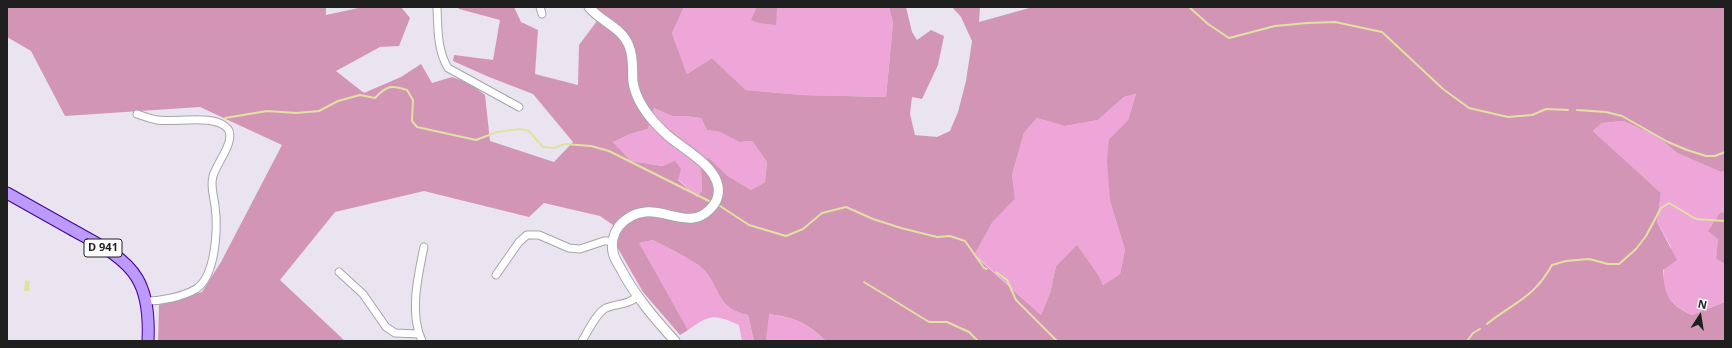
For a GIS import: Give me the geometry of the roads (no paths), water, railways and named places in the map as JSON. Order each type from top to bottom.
[{"type":"main road","name":"D 941","points":[[7,192],[120,259],[137,278],[146,301],[148,341]]},
{"type":"street","points":[[437,7],[440,44],[448,68],[519,107]]},
{"type":"street","points":[[589,7],[594,14],[622,32],[630,47],[634,84],[638,98],[652,118],[665,133],[701,161],[713,174],[718,184],[718,194],[715,202],[710,209],[702,215],[693,218],[654,212],[644,212],[631,215],[623,221],[617,229],[612,241],[612,251],[615,258],[638,296],[675,341]]},
{"type":"street","points":[[137,114],[157,120],[184,119],[216,122],[224,125],[229,130],[230,138],[226,151],[212,177],[212,188],[216,206],[215,240],[212,264],[205,278],[197,288],[180,296],[146,301]]},
{"type":"street","points":[[496,275],[519,242],[527,235],[539,235],[569,248],[580,249],[604,241],[612,241]]},
{"type":"street","points":[[339,272],[363,294],[386,327],[395,333],[420,338],[415,299],[424,247]]},
{"type":"street","points":[[582,341],[600,313],[606,308],[630,302],[638,296]]},
{"type":"waterway","points":[[1189,7],[1208,24],[1229,38],[1275,26],[1307,23],[1335,22],[1382,32],[1443,89],[1469,108],[1508,117],[1532,115],[1546,109],[1568,110]]},
{"type":"waterway","points":[[225,118],[267,111],[296,113],[319,111],[338,101],[360,95],[375,98],[386,88],[397,87],[407,90],[413,100],[412,121],[417,127],[476,140],[497,132],[520,129],[529,131],[543,147],[554,148],[565,144],[591,146],[609,151],[709,201]]},
{"type":"waterway","points":[[1577,110],[1606,112],[1622,116],[1668,142],[1706,156],[1715,156],[1725,152]]},
{"type":"waterway","points":[[1487,324],[1530,293],[1538,285],[1552,265],[1566,261],[1589,259],[1608,264],[1619,264],[1636,249],[1646,236],[1661,208],[1669,203],[1696,219],[1725,221]]},
{"type":"waterway","points":[[720,206],[749,225],[786,236],[803,229],[822,213],[846,207],[873,219],[901,228],[937,237],[950,236],[965,241],[984,268],[987,269]]},
{"type":"waterway","points":[[996,272],[1007,280],[1016,300],[1057,341]]},
{"type":"waterway","points":[[864,282],[929,322],[947,322],[969,332],[978,341]]},
{"type":"waterway","points":[[1467,341],[1473,333],[1480,329]]}]
